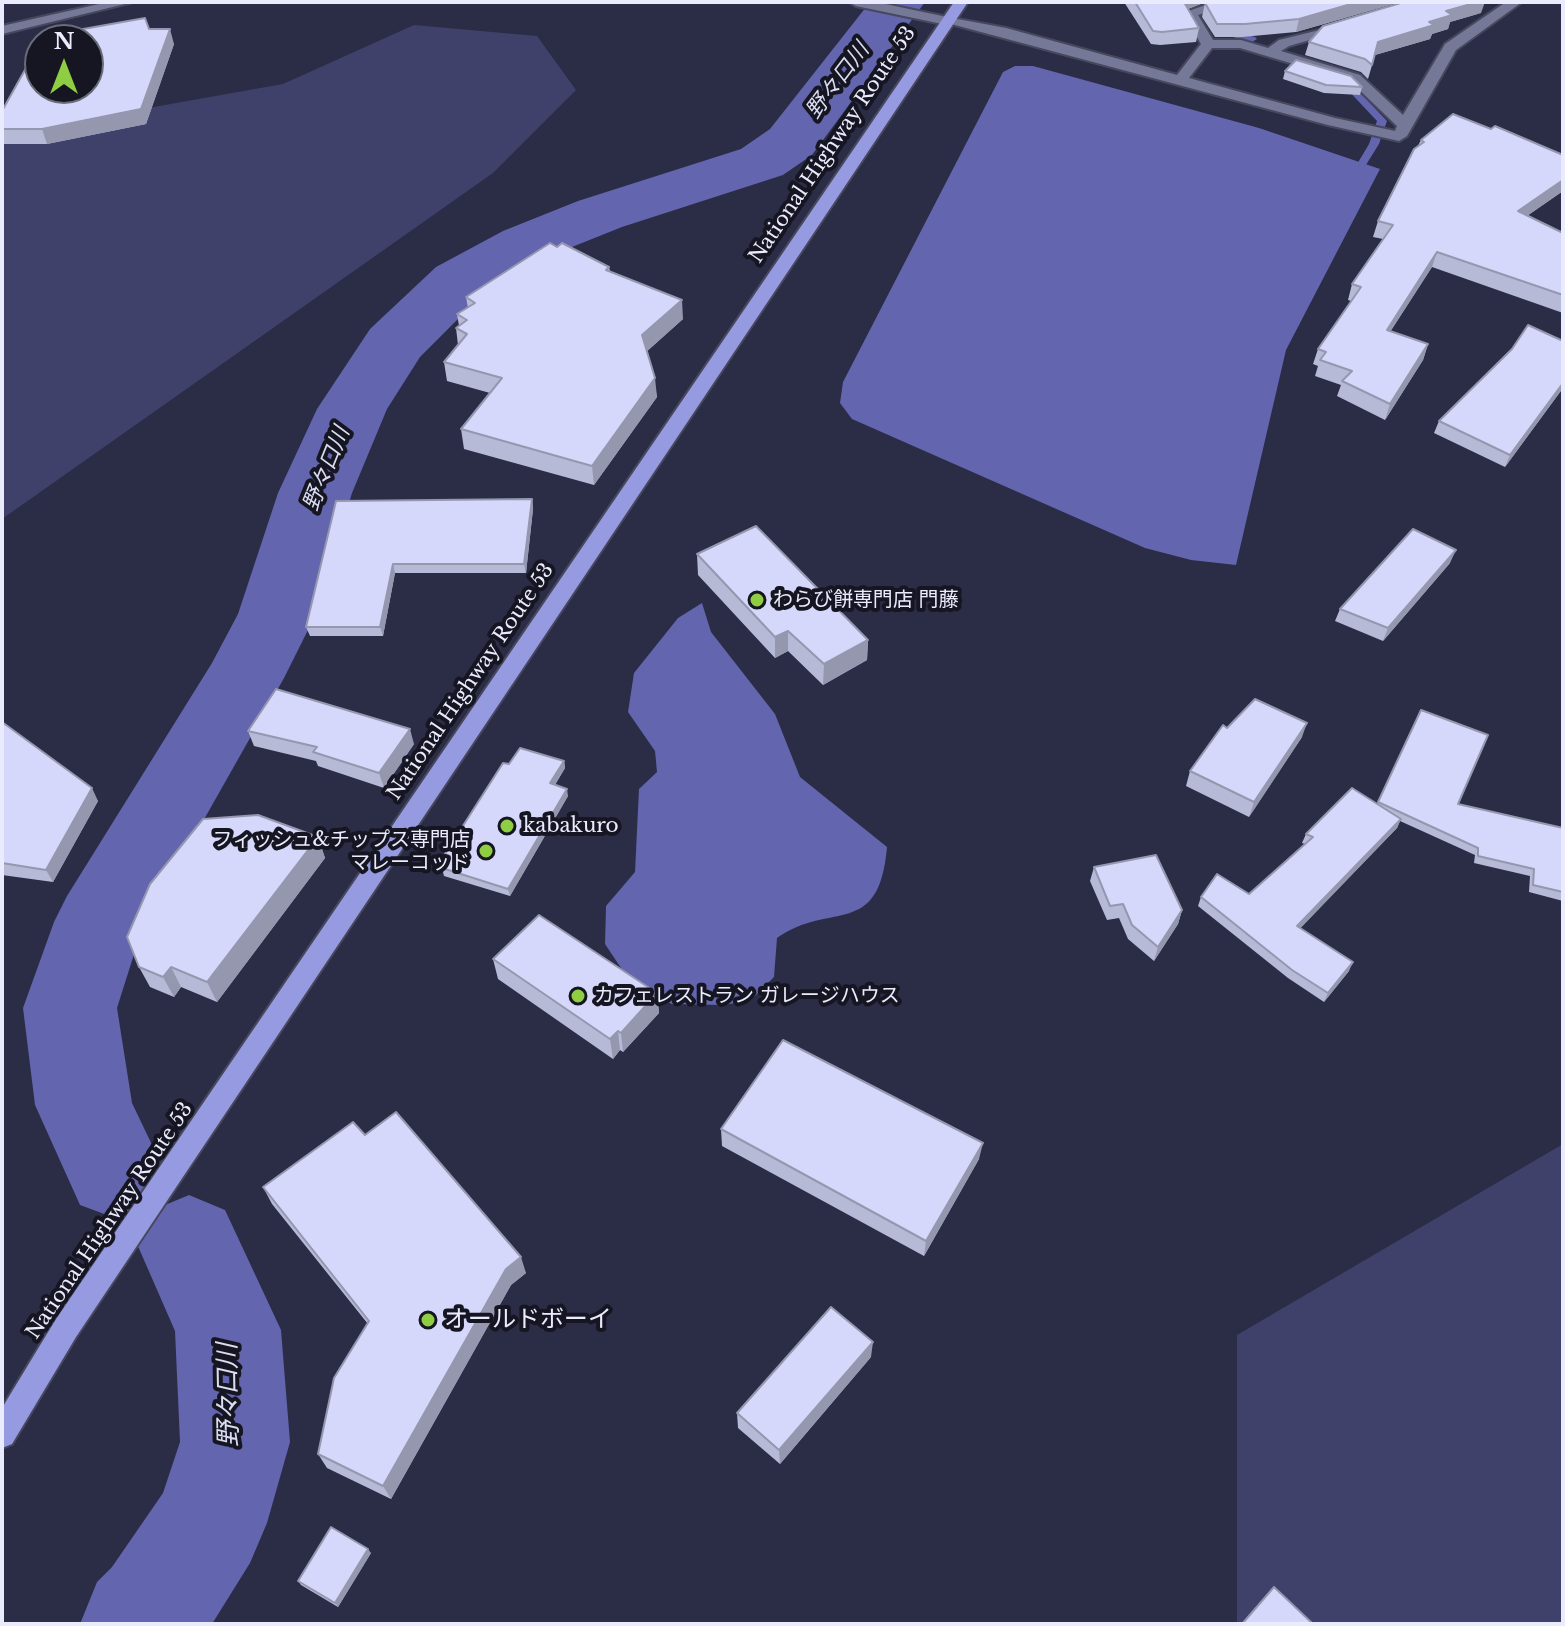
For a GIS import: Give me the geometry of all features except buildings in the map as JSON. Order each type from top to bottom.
[{"type":"highway","name":"National Highway Route 53","points":[[2,1434],[74,1315],[961,2]]},
{"type":"street","points":[[2,30],[126,2]]},
{"type":"street","points":[[1208,44],[1190,13],[1230,2]]},
{"type":"street","points":[[863,3],[1001,31],[1399,136],[1450,47],[1492,10],[1515,2]]},
{"type":"street","points":[[1270,53],[1284,43],[1355,22]]},
{"type":"street","points":[[1182,78],[1208,44]]},
{"type":"street","points":[[1208,44],[1241,44],[1355,78],[1405,125]]},
{"type":"shaded area","points":[[414,25],[537,36],[576,90],[493,173],[2,519],[2,134],[283,84]]},
{"type":"shaded area","points":[[1015,66],[1033,66],[1259,128],[1380,169],[1286,350],[1236,565],[1191,560],[1145,548],[852,419],[840,403],[843,382],[1003,72]]},
{"type":"shaded area","points":[[702,603],[711,632],[775,714],[800,777],[887,847],[882,876],[874,895],[863,907],[797,927],[777,938],[774,977],[751,1000],[724,1005],[672,1004],[635,989],[605,944],[606,906],[635,872],[639,789],[657,772],[655,751],[628,712],[634,673],[678,618]]},
{"type":"shaded area","points":[[1563,1144],[1563,1624],[1237,1624],[1237,1335]]},
{"type":"waterway","name":"野々口川","points":[[115,1172],[84,1105],[70,1008],[99,922],[244,678],[277,614],[315,493],[352,409],[394,344],[459,281],[525,244],[600,214],[762,162],[791,142],[898,2]]},
{"type":"waterway","points":[[1228,33],[1252,39]]},
{"type":"waterway","points":[[1348,85],[1382,121],[1374,144],[1358,171]]},
{"type":"waterway","name":"野々口川","points":[[139,1624],[154,1609],[210,1523],[235,1442],[228,1330],[189,1244]]},
{"type":"place","name":"わらび餅専門店 門藤","points":[[757,600]]},
{"type":"place","name":"kabakuro","points":[[507,826]]},
{"type":"place","name":"フィッシュ&チップス専門店 マレーコッド","points":[[486,851]]},
{"type":"place","name":"カフェレストラン ガレージハウス","points":[[578,996]]},
{"type":"place","name":"オールドボーイ","points":[[428,1320]]}]
